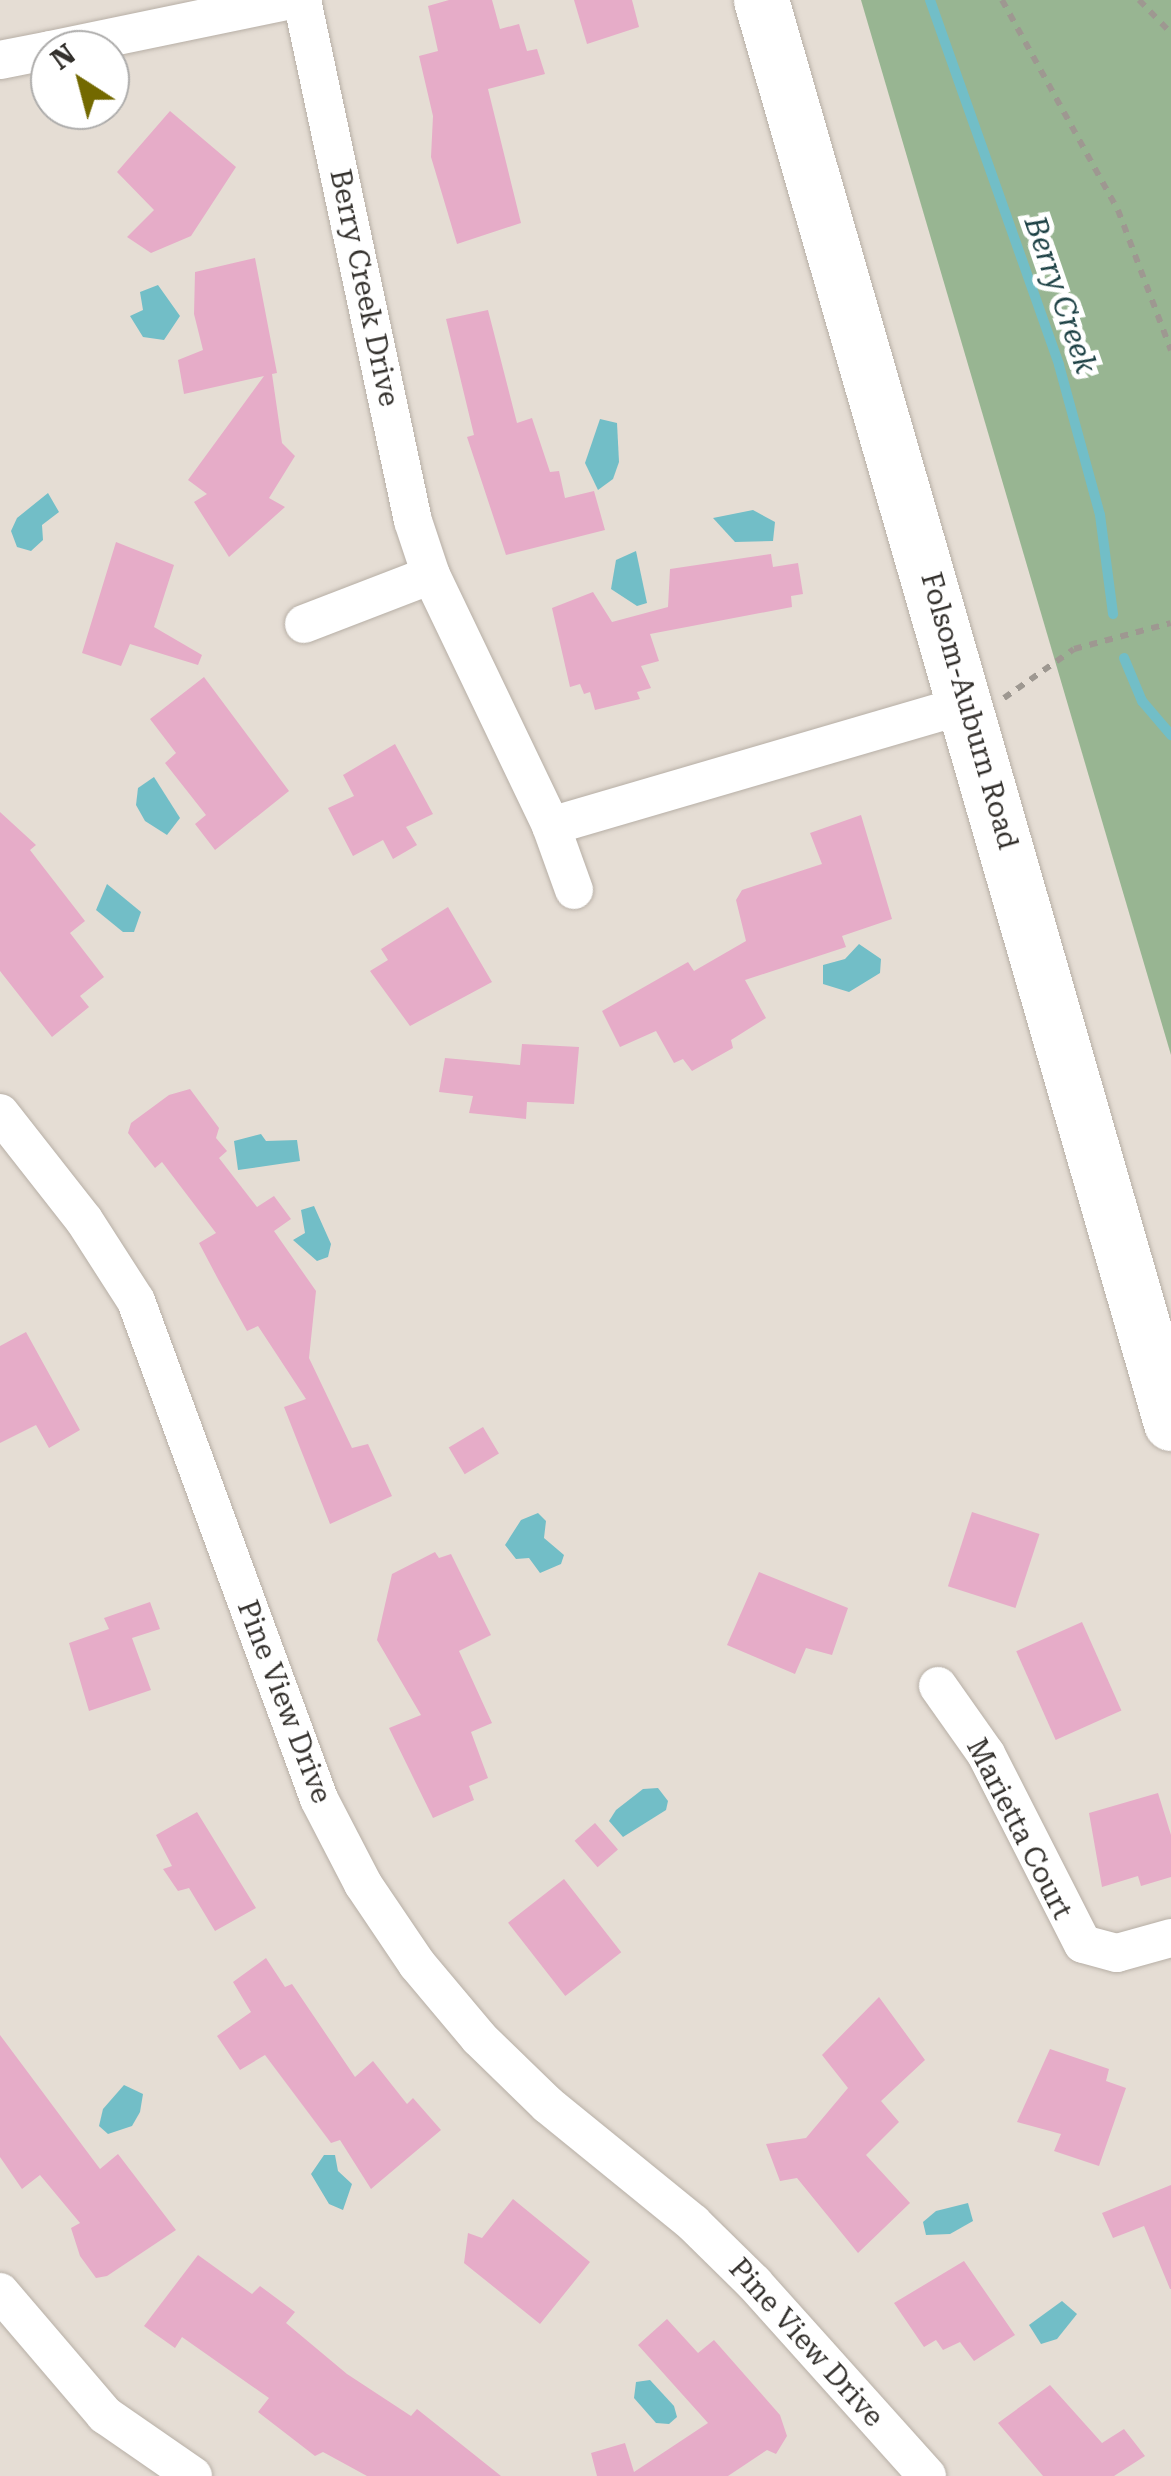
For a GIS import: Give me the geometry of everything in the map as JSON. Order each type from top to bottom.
[{"type":"main road","name":"Folsom-Auburn Road","points":[[761,0],[968,704],[1171,1423]]},
{"type":"street","points":[[130,33],[292,0]]},
{"type":"street","name":"Berry Creek Drive","points":[[302,0],[413,521],[431,575],[551,826],[574,890]]},
{"type":"street","points":[[0,60],[30,54]]},
{"type":"street","points":[[304,624],[431,575]]},
{"type":"street","points":[[551,826],[968,704]]},
{"type":"street","name":"Pine View Drive","points":[[0,1113],[84,1220],[136,1301],[318,1798],[363,1884],[417,1964],[479,2038],[548,2105],[693,2223],[754,2283],[926,2476]]},
{"type":"street","name":"Marietta Court","points":[[938,1686],[986,1754],[1083,1944],[1117,1953],[1171,1938]]},
{"type":"street","points":[[0,2292],[105,2415],[193,2476]]},
{"type":"path","points":[[1002,0],[1118,210],[1171,350]]},
{"type":"path","points":[[1139,0],[1171,33]]},
{"type":"path","points":[[968,704],[1008,697],[1074,649],[1171,623]]},
{"type":"green space","points":[[861,0],[1171,0],[1171,1055],[1112,855]]},
{"type":"water","points":[[158,285],[180,316],[164,340],[143,337],[130,316],[143,310],[140,292]]},
{"type":"water","points":[[600,419],[617,423],[619,462],[613,479],[598,490],[585,463]]},
{"type":"water","points":[[48,493],[59,512],[42,525],[43,540],[31,551],[17,547],[11,531],[17,518]]},
{"type":"water","points":[[753,510],[775,522],[773,541],[735,542],[713,518]]},
{"type":"water","points":[[636,551],[647,603],[637,606],[611,589],[616,560]]},
{"type":"water","points":[[154,777],[180,818],[167,835],[145,821],[136,805],[138,788]]},
{"type":"water","points":[[107,884],[141,912],[134,932],[123,932],[96,910]]},
{"type":"water","points":[[859,944],[881,959],[880,973],[849,992],[823,984],[823,965],[845,959]]},
{"type":"water","points":[[261,1134],[266,1141],[297,1140],[300,1161],[238,1170],[234,1141]]},
{"type":"water","points":[[314,1206],[331,1244],[328,1257],[317,1261],[293,1240],[305,1233],[301,1210]]},
{"type":"water","points":[[538,1513],[546,1521],[544,1538],[564,1555],[561,1564],[540,1573],[529,1558],[516,1559],[505,1545],[521,1520]]},
{"type":"water","points":[[658,1788],[668,1801],[666,1810],[623,1837],[609,1821],[616,1810],[643,1789]]},
{"type":"water","points":[[124,2085],[143,2094],[140,2112],[132,2126],[108,2134],[99,2126],[103,2109]]},
{"type":"water","points":[[324,2155],[335,2155],[338,2171],[352,2184],[343,2210],[329,2204],[311,2174]]},
{"type":"water","points":[[968,2203],[973,2221],[950,2234],[926,2235],[923,2222],[936,2211]]},
{"type":"water","points":[[1062,2301],[1077,2314],[1057,2339],[1041,2344],[1029,2325]]},
{"type":"water","points":[[650,2380],[674,2406],[677,2417],[669,2424],[656,2423],[634,2398],[636,2382]]},
{"type":"building","points":[[449,0],[492,0],[500,29],[519,24],[527,51],[537,49],[545,74],[488,89],[521,223],[457,244],[431,157],[433,116],[419,56],[438,51],[428,6]]},
{"type":"building","points":[[574,0],[632,0],[639,27],[587,44]]},
{"type":"building","points":[[170,111],[236,167],[191,236],[151,253],[127,237],[154,210],[117,172]]},
{"type":"building","points":[[255,258],[277,373],[272,374],[282,443],[295,456],[269,498],[285,507],[229,557],[194,502],[207,494],[188,480],[264,376],[184,394],[178,360],[203,350],[194,314],[195,272]]},
{"type":"building","points":[[488,310],[517,423],[532,418],[550,472],[559,471],[565,498],[594,491],[605,530],[506,555],[467,437],[474,435],[446,319]]},
{"type":"building","points":[[116,542],[174,565],[154,627],[202,655],[198,665],[130,644],[121,666],[82,653]]},
{"type":"building","points":[[771,554],[773,567],[798,563],[803,594],[791,596],[792,607],[650,634],[659,661],[641,666],[651,688],[637,692],[640,699],[595,710],[590,692],[584,694],[580,684],[570,687],[552,608],[593,592],[612,622],[668,607],[670,569]]},
{"type":"building","points":[[204,677],[289,791],[215,850],[195,824],[206,815],[165,763],[176,753],[150,719]]},
{"type":"building","points":[[395,744],[433,814],[406,827],[417,845],[393,859],[383,840],[353,856],[328,808],[354,796],[343,775]]},
{"type":"building","points":[[0,812],[36,845],[30,850],[85,921],[70,933],[104,977],[80,996],[89,1007],[52,1037],[0,971]]},
{"type":"building","points":[[861,815],[892,919],[842,936],[846,947],[745,980],[766,1018],[731,1040],[733,1048],[692,1071],[683,1059],[674,1063],[656,1031],[620,1047],[602,1011],[688,962],[694,971],[746,941],[736,900],[742,890],[822,864],[810,833]]},
{"type":"building","points":[[448,907],[492,982],[410,1026],[370,971],[388,960],[381,949]]},
{"type":"building","points":[[522,1044],[579,1047],[574,1104],[527,1102],[526,1119],[469,1113],[473,1096],[439,1092],[445,1058],[520,1065]]},
{"type":"building","points":[[190,1089],[219,1128],[216,1138],[227,1151],[219,1158],[257,1207],[274,1196],[291,1219],[274,1231],[316,1291],[309,1358],[352,1448],[368,1444],[392,1496],[330,1524],[284,1407],[306,1399],[258,1326],[247,1331],[218,1279],[199,1243],[216,1233],[162,1162],[155,1168],[128,1133],[131,1123],[169,1095]]},
{"type":"building","points":[[26,1332],[80,1430],[49,1448],[36,1425],[0,1443],[0,1346]]},
{"type":"building","points":[[483,1427],[499,1454],[465,1474],[449,1448]]},
{"type":"building","points":[[972,1512],[1040,1534],[1015,1608],[948,1586]]},
{"type":"building","points":[[435,1552],[439,1558],[451,1554],[491,1635],[459,1651],[492,1723],[471,1732],[488,1778],[469,1786],[474,1800],[433,1818],[389,1728],[421,1715],[377,1640],[392,1574]]},
{"type":"building","points":[[759,1572],[848,1608],[832,1655],[806,1648],[795,1674],[727,1645]]},
{"type":"building","points":[[150,1602],[160,1629],[132,1638],[151,1690],[89,1711],[69,1643],[109,1629],[104,1618]]},
{"type":"building","points":[[1082,1622],[1121,1711],[1056,1740],[1016,1651]]},
{"type":"building","points":[[1158,1793],[1171,1835],[1171,1877],[1141,1886],[1138,1876],[1102,1887],[1089,1813]]},
{"type":"building","points":[[197,1812],[256,1908],[215,1931],[189,1888],[178,1891],[163,1869],[172,1866],[156,1835]]},
{"type":"building","points":[[595,1823],[618,1849],[598,1867],[575,1841]]},
{"type":"building","points":[[564,1879],[621,1952],[565,1996],[508,1923]]},
{"type":"building","points":[[266,1958],[285,1987],[292,1984],[355,2077],[373,2061],[407,2104],[413,2098],[441,2130],[371,2189],[340,2140],[331,2143],[265,2055],[240,2070],[217,2036],[251,2012],[233,1982]]},
{"type":"building","points":[[879,1997],[925,2060],[881,2101],[899,2122],[866,2155],[910,2203],[858,2253],[797,2178],[780,2181],[766,2144],[806,2138],[848,2088],[822,2055]]},
{"type":"building","points":[[0,2035],[100,2169],[118,2154],[176,2230],[107,2276],[96,2278],[80,2256],[71,2228],[80,2223],[40,2175],[22,2189],[0,2157]]},
{"type":"building","points":[[1050,2049],[1109,2069],[1106,2081],[1126,2088],[1099,2166],[1054,2151],[1061,2134],[1017,2122]]},
{"type":"building","points":[[1171,2185],[1170,2289],[1144,2226],[1113,2238],[1102,2213]]},
{"type":"building","points":[[513,2199],[590,2262],[540,2324],[464,2263],[468,2233],[482,2238]]},
{"type":"building","points":[[198,2255],[252,2294],[260,2286],[295,2312],[286,2323],[347,2374],[411,2416],[417,2409],[501,2476],[367,2476],[323,2452],[315,2456],[258,2412],[269,2398],[182,2337],[175,2348],[144,2326]]},
{"type":"building","points":[[964,2261],[1015,2335],[974,2361],[960,2342],[943,2350],[936,2340],[924,2347],[894,2303]]},
{"type":"building","points":[[667,2319],[698,2353],[714,2340],[780,2415],[787,2436],[776,2454],[767,2450],[728,2476],[597,2476],[591,2453],[625,2443],[634,2472],[708,2423],[638,2345]]},
{"type":"building","points":[[1050,2385],[1102,2443],[1124,2429],[1145,2456],[1114,2476],[1043,2476],[998,2423]]},
{"type":"waterway","name":"Berry Creek","points":[[930,0],[1059,365],[1100,515],[1113,614]]},
{"type":"waterway","name":"Berry Creek","points":[[1124,658],[1142,701],[1171,735]]}]
